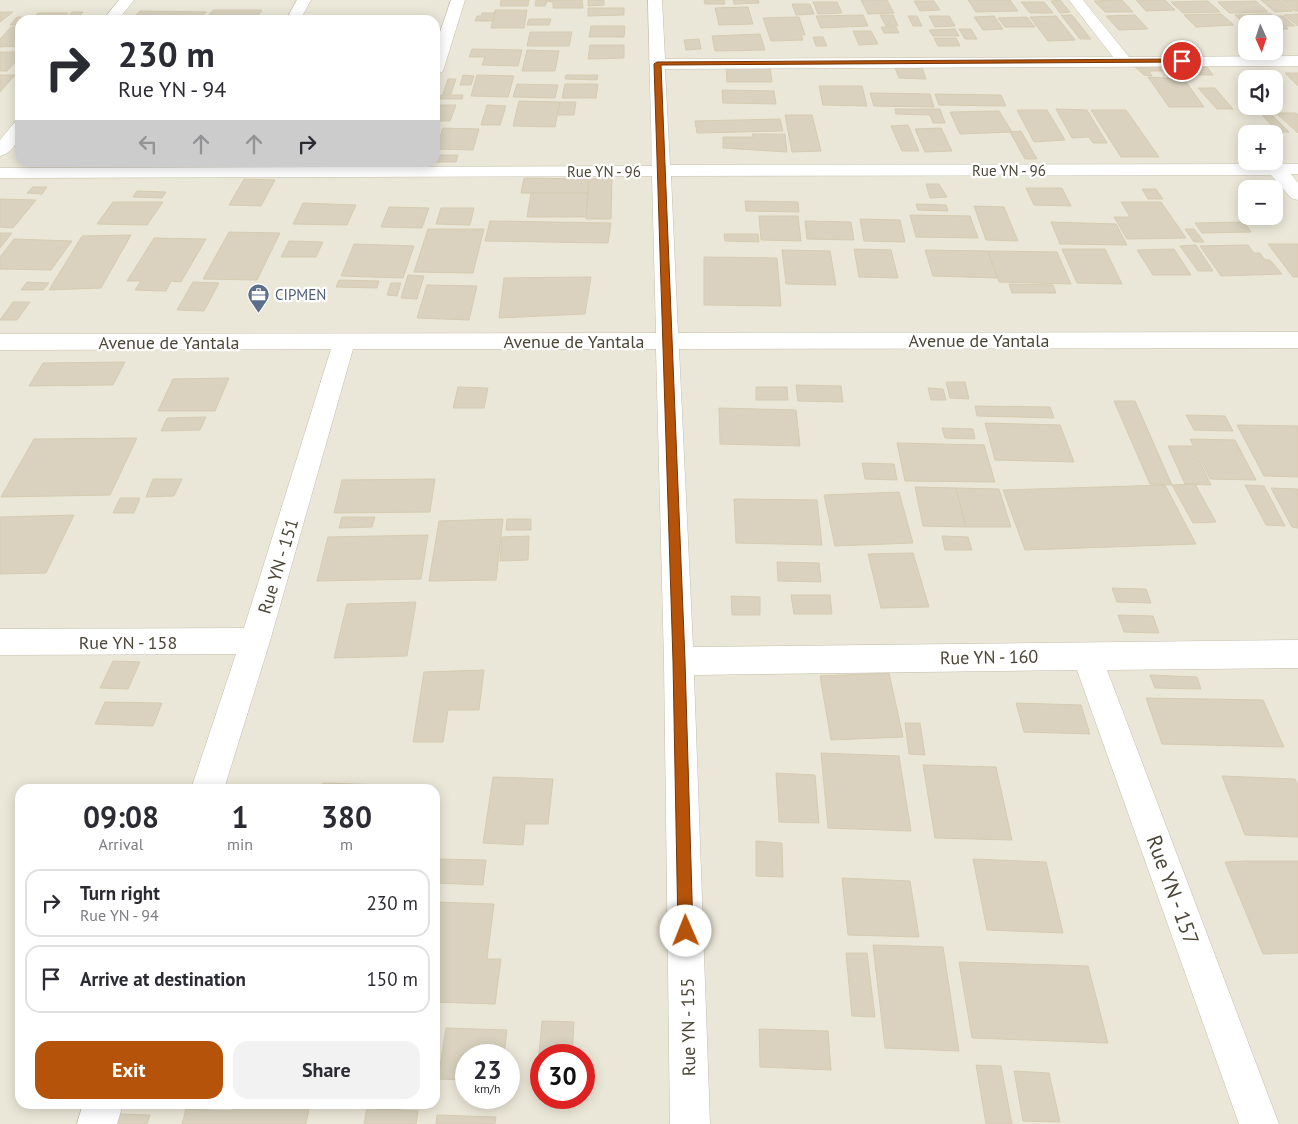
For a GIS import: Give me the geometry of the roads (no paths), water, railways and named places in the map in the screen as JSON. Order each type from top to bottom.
[{"type":"street","points":[[114,15],[127,0]]},
{"type":"street","points":[[296,15],[304,0]]},
{"type":"street","points":[[440,56],[458,0]]},
{"type":"street","name":"Rue YN - 155","points":[[655,0],[679,661],[690,1124]]},
{"type":"street","points":[[1076,0],[1124,61]]},
{"type":"street","points":[[657,64],[1298,61]]},
{"type":"street","points":[[0,151],[15,133]]},
{"type":"street","name":"Rue YN - 96","points":[[0,173],[216,167],[405,167],[661,171],[1238,169]]},
{"type":"street","name":"Rue YN - 96","points":[[1283,169],[1298,169]]},
{"type":"street","points":[[1277,170],[1298,194]]},
{"type":"street","name":"Avenue de Yantala","points":[[0,342],[1298,340]]},
{"type":"street","name":"Rue YN - 151","points":[[209,784],[255,641],[344,342]]},
{"type":"street","name":"Rue YN - 158","points":[[0,642],[255,641]]},
{"type":"street","name":"Rue YN - 160","points":[[679,661],[1298,654]]},
{"type":"street","name":"Rue YN - 157","points":[[1087,656],[1259,1124]]},
{"type":"street","points":[[97,1124],[102,1109]]},
{"type":"place","name":"CIPMEN","points":[[259,313]]}]
